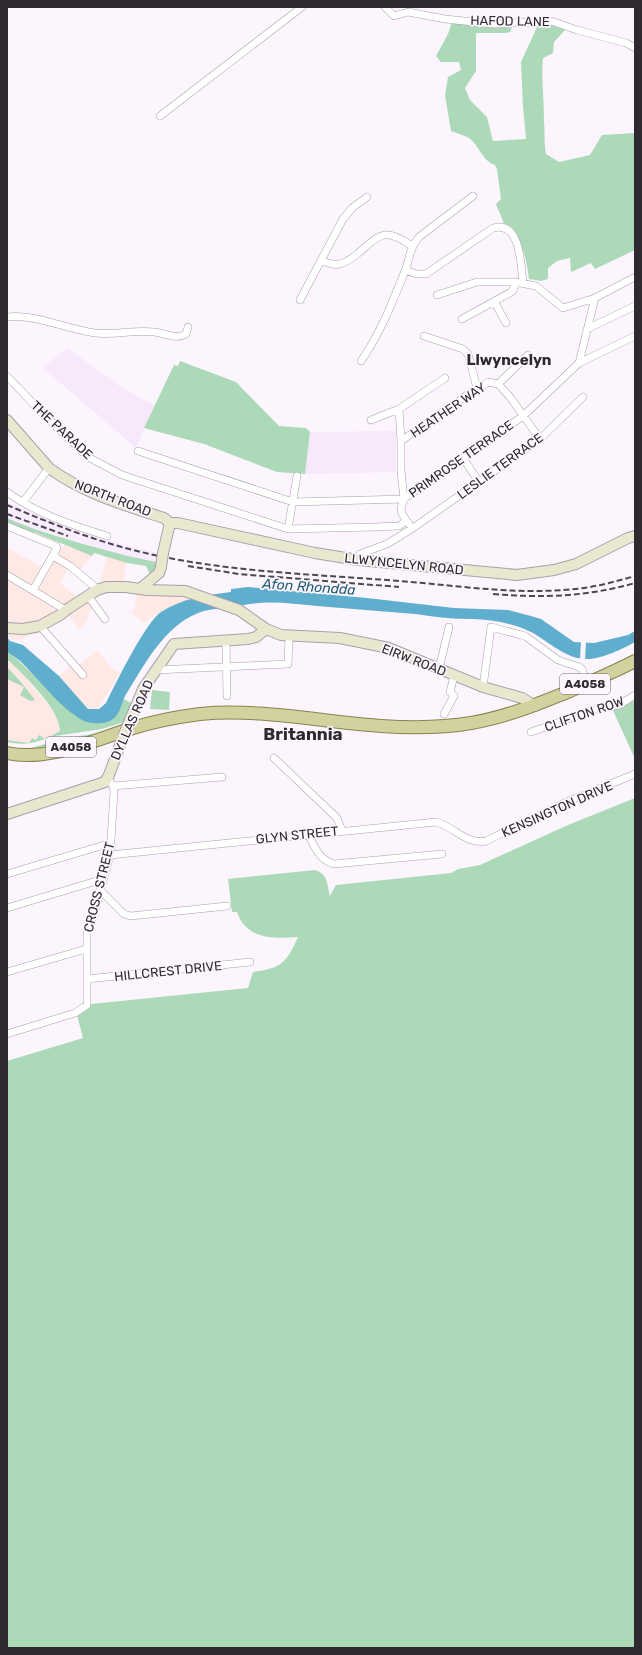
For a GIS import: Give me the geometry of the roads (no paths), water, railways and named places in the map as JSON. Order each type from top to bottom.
[{"type":"main road","name":"NORTH ROAD","points":[[8,422],[49,468],[79,488],[164,518],[170,523]]},
{"type":"main road","points":[[170,523],[160,570],[163,582],[171,590]]},
{"type":"main road","name":"LLWYNCELYN ROAD","points":[[170,523],[178,523],[315,554],[358,560],[517,575],[533,574],[576,564],[635,536]]},
{"type":"main road","points":[[141,588],[160,570]]},
{"type":"main road","name":"EIRW ROAD","points":[[97,590],[109,586],[141,588],[147,590],[171,590],[198,594],[239,610],[266,629],[281,635],[340,638],[389,648],[483,687],[522,698],[535,706]]},
{"type":"main road","points":[[7,628],[23,629],[40,626],[65,612],[97,590]]},
{"type":"main road","points":[[226,640],[256,637],[266,629]]},
{"type":"main road","name":"DYLLAS ROAD","points":[[111,782],[123,737],[143,689],[174,644],[226,640]]},
{"type":"main road","name":"A4058","points":[[7,753],[30,755],[54,752],[150,723],[201,714],[241,712],[381,726],[442,727],[471,723],[535,706],[635,661]]},
{"type":"main road","points":[[7,814],[111,782]]},
{"type":"street","points":[[160,116],[302,7]]},
{"type":"street","name":"HAFOD LANE","points":[[385,7],[394,16],[408,12],[445,19],[493,24],[551,20],[577,30],[626,42],[635,48]]},
{"type":"street","points":[[361,361],[372,346],[406,270],[412,246],[418,237],[473,196]]},
{"type":"street","points":[[300,300],[343,219],[352,208],[367,197]]},
{"type":"street","points":[[406,270],[417,274],[426,274],[493,228],[499,227],[508,230],[516,241],[520,253],[519,282],[513,291],[462,319]]},
{"type":"street","points":[[321,261],[338,265],[349,260],[380,235],[394,235],[412,246]]},
{"type":"street","points":[[437,295],[478,282],[519,282],[536,286],[563,308],[595,298],[635,277]]},
{"type":"street","points":[[579,363],[595,298]]},
{"type":"street","points":[[494,301],[506,324]]},
{"type":"street","points":[[587,329],[635,306]]},
{"type":"street","points":[[7,317],[16,316],[34,319],[96,333],[153,332],[179,338],[186,334],[188,327]]},
{"type":"street","points":[[424,336],[463,348],[468,354],[476,388]]},
{"type":"street","name":"PRIMROSE TERRACE","points":[[138,451],[294,502],[404,499],[523,416],[579,363],[635,336]]},
{"type":"street","points":[[498,384],[528,355]]},
{"type":"street","name":"THE PARADE","points":[[7,376],[44,415],[88,457],[122,475],[288,529]]},
{"type":"street","points":[[371,420],[399,409],[445,378]]},
{"type":"street","name":"HEATHER WAY","points":[[401,441],[476,388],[488,382],[498,384],[540,439]]},
{"type":"street","name":"LESLIE TERRACE","points":[[358,560],[360,554],[387,544],[413,528],[540,439],[583,397]]},
{"type":"street","points":[[399,409],[401,471],[404,499],[401,508],[402,514],[406,521],[413,528]]},
{"type":"street","points":[[462,458],[479,482]]},
{"type":"street","points":[[23,502],[49,468]]},
{"type":"street","points":[[297,476],[294,502],[288,529],[399,526],[406,521]]},
{"type":"street","points":[[7,492],[37,511],[56,519],[108,536]]},
{"type":"street","points":[[7,526],[56,546],[57,550],[33,590]]},
{"type":"street","points":[[53,556],[70,566],[97,590]]},
{"type":"street","points":[[7,575],[58,606],[69,608]]},
{"type":"street","points":[[88,596],[105,619]]},
{"type":"street","points":[[40,626],[82,675]]},
{"type":"street","points":[[439,669],[449,627]]},
{"type":"street","points":[[483,687],[491,627],[525,636],[558,660],[579,667],[582,670],[587,683]]},
{"type":"street","points":[[155,670],[288,664],[289,636]]},
{"type":"street","points":[[226,640],[227,696]]},
{"type":"street","points":[[444,714],[454,696],[450,692],[454,676]]},
{"type":"street","name":"CLIFTON ROW","points":[[531,732],[597,709],[618,705],[635,695]]},
{"type":"street","points":[[274,758],[337,818],[342,831]]},
{"type":"street","name":"KENSINGTON DRIVE","points":[[478,843],[486,841],[564,803],[635,774]]},
{"type":"street","points":[[111,782],[222,777]]},
{"type":"street","name":"CROSS STREET","points":[[7,1034],[70,1015],[86,1008],[87,932],[110,855],[111,782]]},
{"type":"street","name":"GLYN STREET","points":[[110,855],[436,822],[444,824],[471,842],[478,843]]},
{"type":"street","points":[[308,834],[319,855],[326,861],[334,864],[442,854]]},
{"type":"street","points":[[7,874],[111,843]]},
{"type":"street","points":[[7,908],[103,879]]},
{"type":"street","points":[[100,890],[124,914],[131,916],[227,906]]},
{"type":"street","points":[[7,972],[86,949]]},
{"type":"street","name":"HILLCREST DRIVE","points":[[87,979],[250,962]]},
{"type":"water","points":[[248,587],[454,608],[508,610],[541,619],[574,642],[594,643],[628,635],[635,631],[635,642],[593,659],[580,659],[566,654],[533,633],[511,624],[496,621],[444,618],[415,614],[280,603],[262,603],[216,609],[198,613],[186,619],[174,628],[147,660],[125,696],[116,717],[103,723],[84,721],[64,707],[19,660],[7,652],[7,637],[10,641],[23,645],[59,676],[88,709],[99,709],[106,703],[139,640],[154,618],[161,612],[186,600],[231,592],[231,589]]},
{"type":"railway","points":[[7,505],[71,531],[120,547],[169,558],[234,568],[522,591],[563,590],[590,587],[635,576]]},
{"type":"railway","points":[[7,514],[68,536]]},
{"type":"railway","points":[[188,566],[239,574],[399,587]]},
{"type":"railway","points":[[493,594],[530,596],[582,594],[617,588],[635,583]]},
{"type":"district","name":"Llwyncelyn","points":[[509,360]]},
{"type":"district","name":"Britannia","points":[[303,734]]},
{"type":"water label","name":"Afon Rhondda","points":[[309,587]]}]
